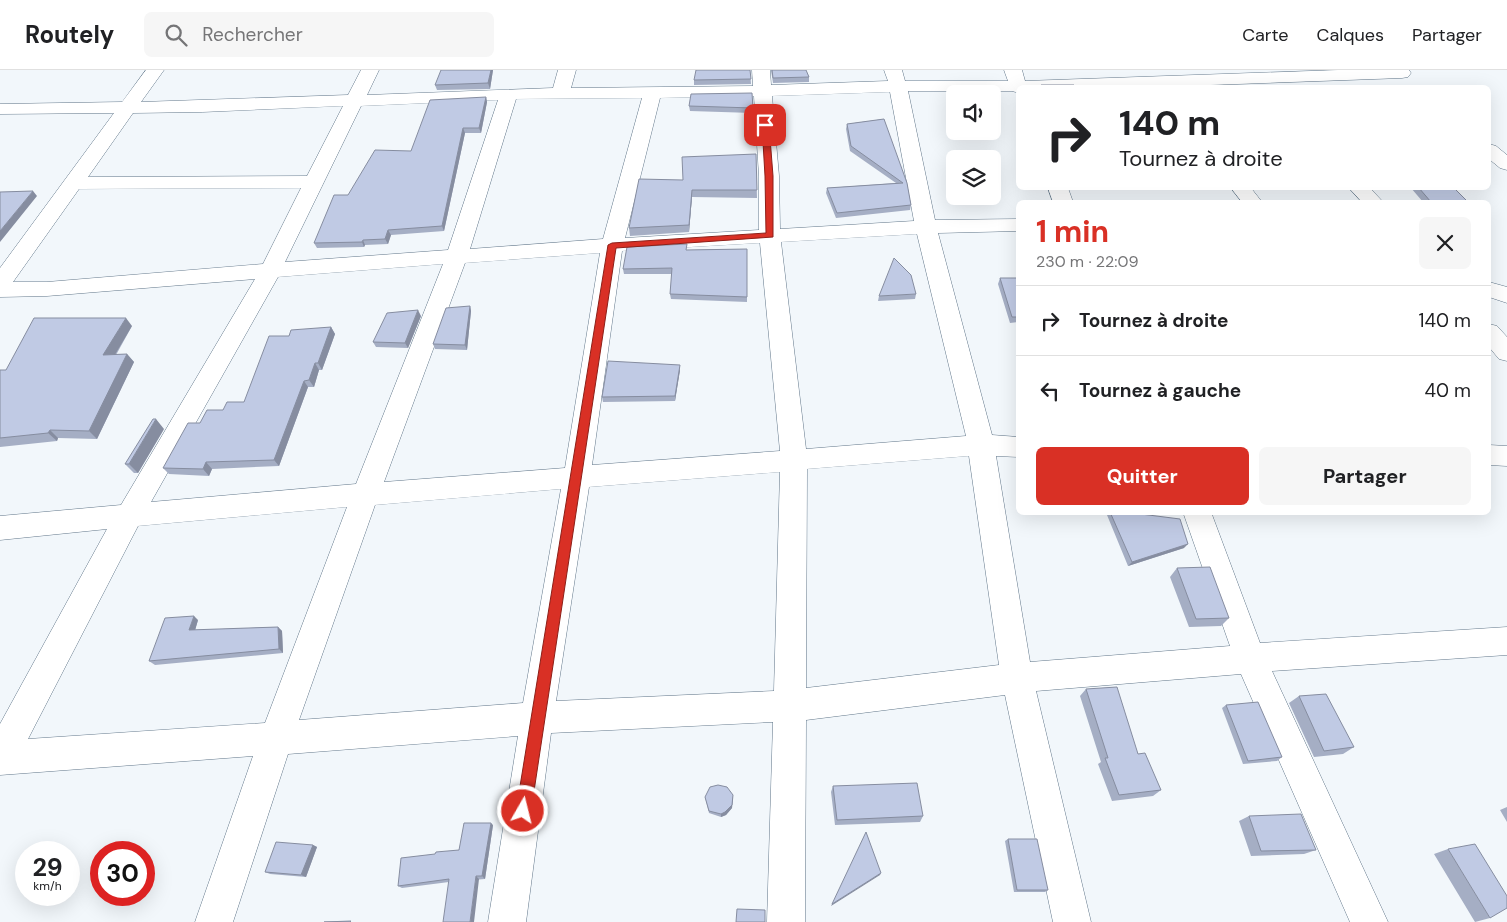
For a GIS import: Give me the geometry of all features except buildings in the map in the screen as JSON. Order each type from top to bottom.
[{"type":"street","points":[[0,284],[155,70]]},
{"type":"street","points":[[0,758],[129,516],[270,271],[357,100],[370,70]]},
{"type":"street","points":[[561,93],[567,70]]},
{"type":"street","points":[[760,70],[769,176],[770,236],[794,460],[786,922]]},
{"type":"street","points":[[0,109],[202,107],[509,94],[763,92],[895,78],[1169,85],[1401,71],[1413,85]]},
{"type":"street","points":[[895,78],[926,227],[981,445],[1017,678],[1072,922]]},
{"type":"street","points":[[507,922],[537,718],[577,478],[612,245],[652,93]]},
{"type":"street","points":[[214,922],[276,739],[365,495],[457,256],[509,94]]},
{"type":"street","points":[[1491,152],[1507,164]]},
{"type":"street","points":[[75,183],[315,182]]},
{"type":"street","points":[[1361,190],[1371,200]]},
{"type":"street","points":[[0,290],[47,289],[612,245],[926,227],[1016,225]]},
{"type":"street","points":[[1491,290],[1507,295]]},
{"type":"street","points":[[1491,334],[1507,353]]},
{"type":"street","points":[[0,528],[365,495],[981,445],[1016,447]]},
{"type":"street","points":[[1491,456],[1507,456]]},
{"type":"street","points":[[1197,515],[1250,658],[1369,922]]},
{"type":"street","points":[[0,758],[276,739],[537,718],[789,706],[1017,678],[1250,658],[1507,641]]},
{"type":"route","points":[[523,811],[577,478],[612,245],[770,236],[769,176],[765,125]]}]
